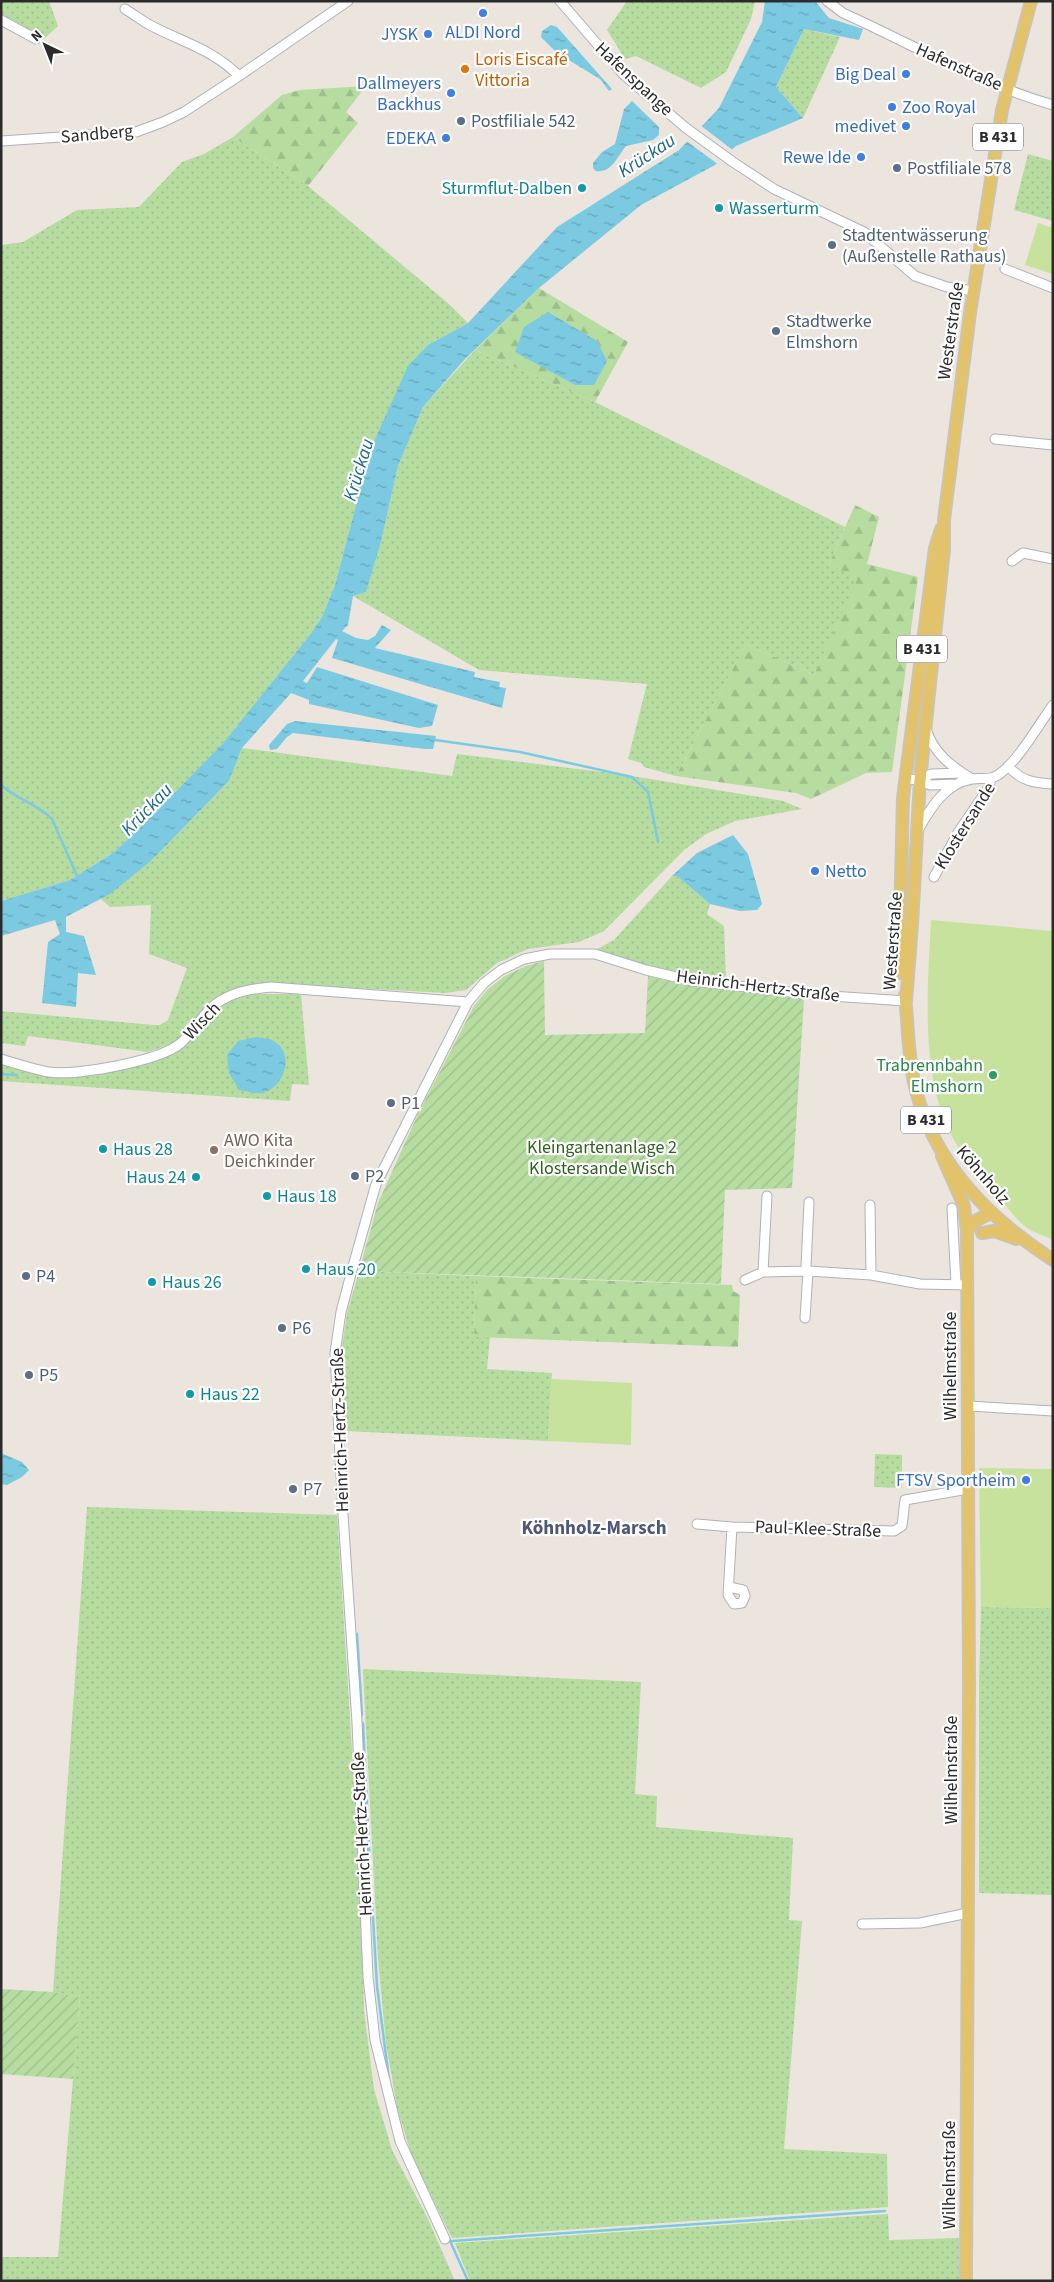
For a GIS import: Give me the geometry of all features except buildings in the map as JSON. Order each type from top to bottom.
[{"type":"main road","name":"Westerstraße","points":[[906,1001],[920,780],[944,549],[944,520],[974,291],[1007,88],[1031,1]]},
{"type":"main road","name":"Westerstraße","points":[[906,1001],[900,921],[905,779],[935,548],[944,520]]},
{"type":"main road","name":"Köhnholz","points":[[906,1001],[914,1082],[926,1122],[942,1156],[991,1213],[1014,1234],[1053,1260]]},
{"type":"main road","name":"Wilhelmstraße","points":[[942,1156],[964,1206],[967,1232],[969,1406],[966,2281]]},
{"type":"main road","name":"Wilhelmstraße","points":[[967,1260],[974,1242],[982,1233],[991,1213]]},
{"type":"main road","points":[[967,1232],[975,1221],[991,1213]]},
{"type":"main road","points":[[982,1233],[994,1231],[1035,1249]]},
{"type":"street","name":"Sandberg","points":[[1,141],[136,132],[163,122],[184,112],[348,1]]},
{"type":"street","name":"Hafenspange","points":[[560,1],[623,74],[686,128],[732,162],[774,189],[864,232],[915,276],[940,285],[974,291]]},
{"type":"street","name":"Hafenstraße","points":[[827,1],[843,13],[980,78],[1028,98],[1053,105]]},
{"type":"street","points":[[125,8],[148,24],[225,61],[238,76]]},
{"type":"street","points":[[1,20],[36,40]]},
{"type":"street","points":[[1005,269],[1053,288]]},
{"type":"street","points":[[995,439],[1053,445]]},
{"type":"street","points":[[1012,561],[1023,553],[1053,559]]},
{"type":"street","name":"Klostersande","points":[[934,877],[959,831],[989,787],[991,779],[1008,766],[1053,705]]},
{"type":"street","points":[[925,726],[937,752],[952,768],[972,779]]},
{"type":"street","points":[[1008,766],[1024,780],[1035,784],[1053,784]]},
{"type":"street","points":[[920,780],[931,774],[962,773]]},
{"type":"street","points":[[905,779],[920,780],[930,784],[960,784]]},
{"type":"street","points":[[917,833],[926,816],[939,799],[960,784],[972,779],[991,779]]},
{"type":"street","name":"Heinrich-Hertz-Straße","points":[[445,2239],[400,2141],[375,2040],[368,1977],[357,1722],[343,1515],[335,1353],[341,1312],[376,1184],[468,1002],[484,983],[501,970],[524,959],[550,954],[595,954],[646,970],[693,981],[816,995],[906,1001]]},
{"type":"street","name":"Wisch","points":[[1,1059],[51,1072],[80,1072],[150,1058],[167,1052],[181,1043],[220,1000],[234,993],[254,988],[271,987],[468,1002]]},
{"type":"street","points":[[763,1272],[767,1196]]},
{"type":"street","points":[[805,1318],[809,1202]]},
{"type":"street","points":[[870,1205],[871,1275]]},
{"type":"street","points":[[952,1208],[956,1284]]},
{"type":"street","points":[[745,1280],[763,1272],[808,1272],[871,1275],[920,1284],[968,1284]]},
{"type":"street","points":[[969,1406],[1053,1411]]},
{"type":"street","name":"Paul-Klee-Straße","points":[[697,1524],[732,1527],[897,1531],[902,1525],[905,1500],[968,1489]]},
{"type":"street","name":"Paul-Klee-Straße","points":[[729,1587],[732,1527]]},
{"type":"street","points":[[862,1924],[920,1923],[968,1913]]},
{"type":"green space","points":[[1,1],[49,1],[58,26],[44,39],[1,14]]},
{"type":"green space","points":[[627,1],[755,1],[751,19],[726,72],[701,88],[636,56],[625,59],[607,30]]},
{"type":"green space","points":[[804,29],[840,37],[803,118],[776,87]]},
{"type":"green space","points":[[366,86],[346,112],[358,123],[308,186],[233,137],[282,95],[300,90]]},
{"type":"green space","points":[[233,137],[308,186],[449,304],[468,323],[428,345],[371,448],[335,585],[322,617],[224,742],[113,853],[70,880],[1,901],[1,245],[23,242],[77,210],[139,207],[182,162],[204,154]]},
{"type":"green space","points":[[1028,154],[1053,161],[1053,221],[1014,210]]},
{"type":"green space","points":[[1038,223],[1053,228],[1053,274],[1025,265]]},
{"type":"green space","points":[[539,288],[628,342],[595,402],[475,350]]},
{"type":"green space","points":[[475,350],[595,402],[845,527],[829,564],[859,578],[814,675],[746,644],[676,776],[644,767],[641,763],[628,759],[647,684],[479,670],[353,596],[366,592],[380,546],[398,466],[423,407]]},
{"type":"green space","points":[[855,505],[879,517],[867,564],[918,577],[892,772],[866,773],[811,799],[796,793],[676,776],[746,644],[814,675],[858,578],[829,564]]},
{"type":"green space","points":[[242,748],[452,776],[457,754],[626,775],[783,801],[802,809],[735,821],[706,834],[684,850],[604,931],[579,942],[528,949],[497,963],[466,990],[446,993],[267,983],[231,990],[217,997],[206,1007],[186,1033],[174,1043],[148,1052],[28,1036],[25,1046],[1,1043],[1,1011],[154,1025],[160,1025],[168,1020],[187,968],[149,954],[151,905],[110,907],[101,899],[151,861],[229,781]]},
{"type":"green space","points":[[672,876],[677,876],[710,904],[707,914],[724,926],[726,978],[692,976],[590,953],[614,940]]},
{"type":"green space","name":"Trabrennbahn Elmshorn","points":[[931,920],[1053,931],[1053,1240],[1036,1233],[1022,1224],[968,1162],[944,1119],[937,1096],[929,1046],[928,994]]},
{"type":"green space","name":"Kleingartenanlage 2 Klostersande Wisch","points":[[544,961],[545,1035],[645,1033],[648,976],[687,985],[804,999],[792,1188],[725,1190],[721,1284],[359,1271],[378,1203],[418,1114],[474,1006],[488,989],[505,976],[526,966]]},
{"type":"green space","points":[[247,994],[301,994],[309,1085],[292,1084],[290,1101],[1,1081],[1,1063],[81,1076],[159,1060],[185,1046],[223,1004]]},
{"type":"green space","points":[[359,1271],[476,1276],[474,1337],[490,1337],[487,1369],[552,1373],[548,1441],[346,1431],[341,1354],[347,1313]]},
{"type":"green space","points":[[476,1276],[732,1285],[733,1291],[740,1295],[738,1347],[474,1337]]},
{"type":"green space","points":[[551,1379],[632,1383],[631,1445],[548,1441]]},
{"type":"green space","points":[[875,1454],[902,1455],[902,1488],[874,1487]]},
{"type":"green space","points":[[979,1468],[1053,1469],[1053,1608],[981,1607]]},
{"type":"green space","points":[[87,1507],[337,1515],[361,1891],[364,2011],[374,2089],[392,2150],[428,2219],[455,2281],[1,2281],[1,2257],[58,2257],[80,1997],[53,1992]]},
{"type":"green space","points":[[981,1607],[1053,1608],[1053,1895],[979,1893]]},
{"type":"green space","points":[[363,1669],[641,1682],[635,1794],[657,1796],[656,1827],[793,1838],[789,1920],[802,1921],[784,2149],[887,2154],[888,2207],[452,2238],[412,2157],[397,2107],[386,2043],[378,1958]]},
{"type":"green space","points":[[1,1989],[53,1992],[80,1997],[73,2079],[1,2074]]},
{"type":"green space","points":[[888,2214],[889,2240],[959,2238],[959,2281],[470,2281],[455,2243]]},
{"type":"water","points":[[765,1],[815,1],[829,18],[863,29],[859,40],[804,29],[776,87],[803,118],[736,146],[715,165],[641,205],[539,288],[465,359],[423,407],[398,466],[380,546],[366,592],[353,596],[348,625],[342,631],[356,638],[368,640],[375,636],[382,625],[391,630],[375,648],[475,672],[474,677],[500,682],[499,687],[506,688],[502,708],[332,658],[338,640],[336,639],[303,681],[307,683],[317,667],[438,705],[432,726],[419,728],[309,704],[309,700],[291,693],[242,748],[229,781],[151,861],[110,894],[66,917],[66,932],[84,936],[96,975],[78,973],[76,1007],[42,1003],[48,942],[60,934],[55,920],[1,936],[1,901],[70,880],[113,853],[224,742],[322,617],[335,585],[371,448],[408,366],[428,345],[468,323],[557,227],[679,150],[719,108],[762,22]]},
{"type":"water","points":[[551,25],[557,27],[612,89],[609,91],[600,79],[557,53],[541,37],[542,31]]},
{"type":"water","points":[[632,101],[659,127],[659,135],[653,140],[626,146],[610,167],[602,171],[596,171],[593,168],[593,163],[602,152],[615,144],[624,109]]},
{"type":"water","points":[[548,312],[597,341],[607,361],[594,385],[575,385],[515,352],[524,327]]},
{"type":"water","points":[[295,721],[436,736],[433,749],[425,749],[293,733],[277,749],[270,750],[269,745],[287,724]]},
{"type":"water","points":[[733,835],[748,854],[762,904],[757,910],[740,911],[710,904],[677,876],[672,876],[697,853]]},
{"type":"water","points":[[256,1037],[275,1042],[281,1048],[285,1063],[281,1078],[276,1085],[262,1093],[239,1090],[229,1073],[227,1055],[238,1041]]},
{"type":"water","points":[[1,1453],[22,1462],[29,1470],[22,1477],[7,1485],[1,1484]]},
{"type":"pier","points":[[700,125],[734,151],[719,165],[685,140]]},
{"type":"waterway","points":[[435,740],[520,752],[632,777],[648,792],[658,842]]},
{"type":"waterway","points":[[1,785],[40,809],[52,819],[78,878]]},
{"type":"waterway","points":[[1,1074],[17,1075]]},
{"type":"waterway","points":[[357,1634],[362,1715]]},
{"type":"waterway","points":[[363,1723],[371,1891]]},
{"type":"waterway","points":[[372,1901],[377,1986],[389,2079]]},
{"type":"waterway","points":[[452,2241],[885,2211]]},
{"type":"waterway","points":[[438,2214],[468,2281]]},
{"type":"place","name":"ALDI Nord","points":[[483,13]]},
{"type":"place","name":"JYSK","points":[[428,34]]},
{"type":"place","name":"Loris Eiscafé Vittoria","points":[[465,69]]},
{"type":"place","name":"Big Deal","points":[[906,74]]},
{"type":"place","name":"Dallmeyers Backhus","points":[[451,93]]},
{"type":"place","name":"Zoo Royal","points":[[892,107]]},
{"type":"place","name":"Postfiliale 542","points":[[461,121]]},
{"type":"place","name":"medivet","points":[[906,126]]},
{"type":"place","name":"EDEKA","points":[[446,138]]},
{"type":"place","name":"Rewe Ide","points":[[861,157]]},
{"type":"place","name":"Postfiliale 578","points":[[897,168]]},
{"type":"place","name":"Sturmflut-Dalben","points":[[582,188]]},
{"type":"place","name":"Wasserturm","points":[[719,208]]},
{"type":"place","name":"Stadtentwässerung (Außenstelle Rathaus)","points":[[832,245]]},
{"type":"place","name":"Stadtwerke Elmshorn","points":[[776,331]]},
{"type":"place","name":"Netto","points":[[815,871]]},
{"type":"place","name":"Trabrennbahn Elmshorn","points":[[993,1075]]},
{"type":"place","name":"P1","points":[[391,1103]]},
{"type":"place","name":"Haus 28","points":[[103,1149]]},
{"type":"place","name":"AWO Kita Deichkinder","points":[[214,1150]]},
{"type":"place","name":"P2","points":[[355,1176]]},
{"type":"place","name":"Haus 24","points":[[196,1177]]},
{"type":"place","name":"Haus 18","points":[[267,1196]]},
{"type":"place","name":"Haus 20","points":[[306,1269]]},
{"type":"place","name":"P4","points":[[26,1276]]},
{"type":"place","name":"Haus 26","points":[[152,1282]]},
{"type":"place","name":"P6","points":[[282,1328]]},
{"type":"place","name":"P5","points":[[29,1375]]},
{"type":"place","name":"Haus 22","points":[[190,1394]]},
{"type":"place","name":"FTSV Sportheim","points":[[1026,1480]]},
{"type":"place","name":"P7","points":[[293,1489]]},
{"type":"district","name":"Köhnholz-Marsch","points":[[594,1528]]},
{"type":"water label","name":"Krückau","points":[[647,156]]},
{"type":"water label","name":"Krückau","points":[[359,470]]},
{"type":"water label","name":"Krückau","points":[[147,810]]}]
